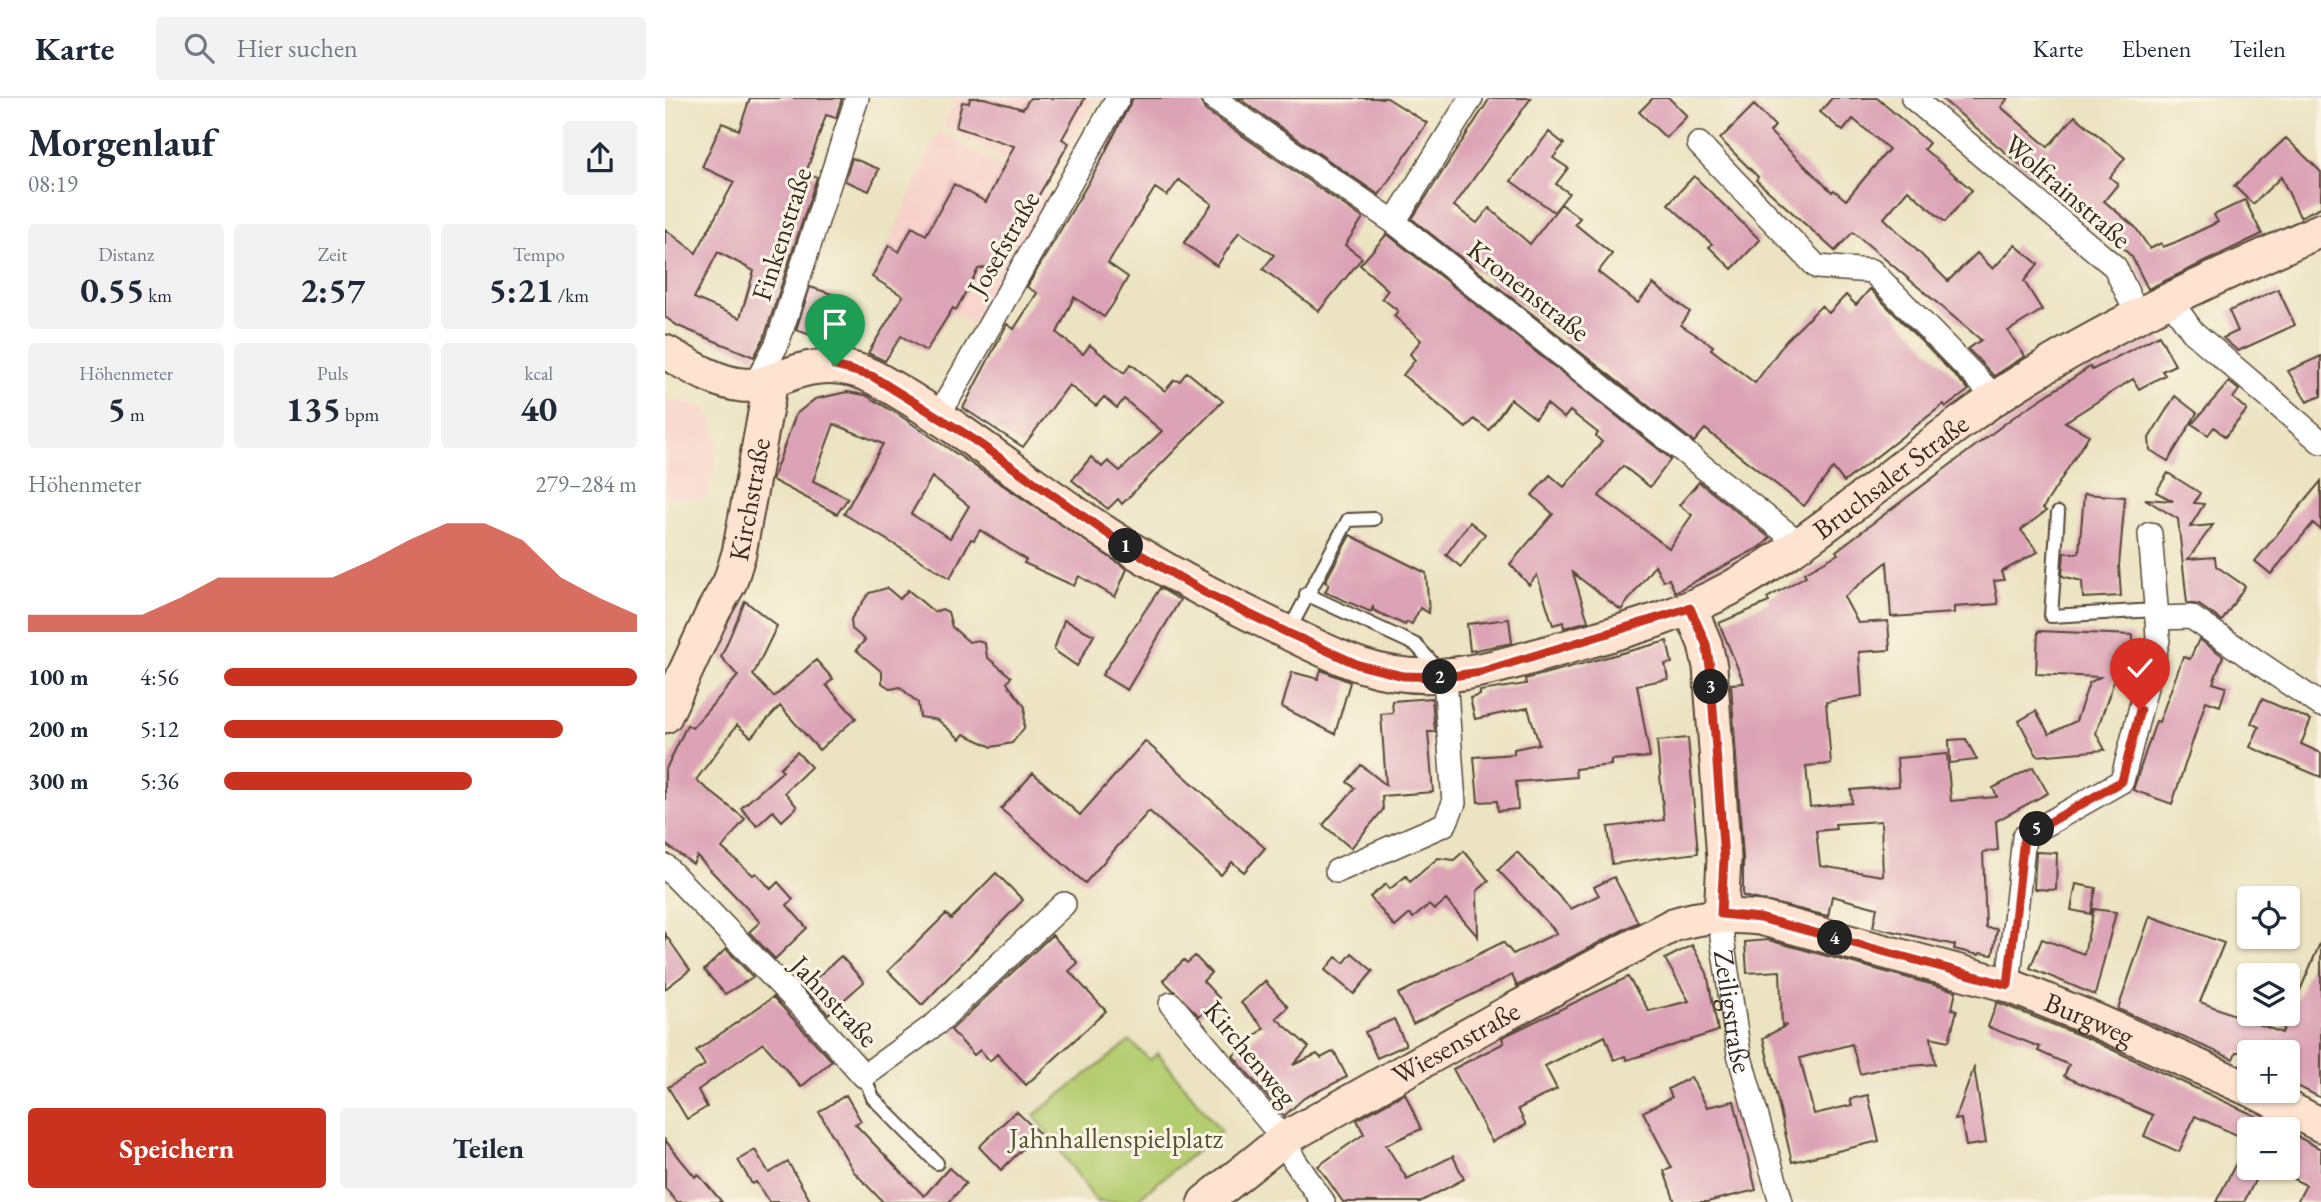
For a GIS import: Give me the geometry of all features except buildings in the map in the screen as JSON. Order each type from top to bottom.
[{"type":"street","name":"Finkenstraße","points":[[763,383],[856,98]]},
{"type":"street","name":"Josefstraße","points":[[938,417],[1118,98]]},
{"type":"street","name":"Kronenstraße","points":[[1213,98],[1394,222],[1798,543]]},
{"type":"street","points":[[1394,222],[1471,98]]},
{"type":"street","name":"Wolfrainstraße","points":[[1913,98],[2115,267],[2137,314]]},
{"type":"street","points":[[1699,144],[1817,267],[1872,271],[1996,398]]},
{"type":"street","name":"Bruchsaler Straße","points":[[763,383],[816,366],[853,369],[872,376],[938,417],[1124,545],[1206,593],[1359,665],[1403,676],[1445,677],[1481,672],[1690,608],[1755,573],[1996,398],[2137,314],[2321,230]]},
{"type":"street","points":[[2169,299],[2193,332],[2321,442]]},
{"type":"street","points":[[665,352],[711,377],[740,385],[763,383]]},
{"type":"street","name":"Kirchstraße","points":[[665,716],[713,610],[730,582],[739,553],[763,383]]},
{"type":"street","points":[[2008,985],[2024,837],[2122,781],[2158,640],[2150,534]]},
{"type":"street","name":"Zeiligstraße","points":[[1690,608],[1706,644],[1710,667],[1724,859],[1722,938],[1739,1054],[1781,1202]]},
{"type":"street","points":[[2157,614],[2191,617],[2321,705]]},
{"type":"street","points":[[1337,871],[1445,824],[1454,803],[1445,677]]},
{"type":"street","name":"Jahnstraße","points":[[665,866],[808,1013],[864,1076],[937,1023],[1064,904]]},
{"type":"street","name":"Burgweg","points":[[1721,914],[1760,918],[2008,985],[2098,1020],[2237,1084]]},
{"type":"street","name":"Wiesenstraße","points":[[1205,1202],[1285,1139],[1506,1014],[1673,925],[1699,916],[1721,914]]},
{"type":"street","name":"Kirchenweg","points":[[1171,1004],[1285,1139],[1294,1160],[1323,1202]]},
{"type":"street","name":"Burgweg","points":[[2276,1103],[2321,1125]]},
{"type":"lane","points":[[2058,513],[2051,617],[2157,614]]},
{"type":"lane","points":[[1288,633],[1306,594],[1348,520],[1374,519]]},
{"type":"lane","points":[[1306,594],[1416,645],[1445,677]]},
{"type":"lane","points":[[864,1076],[873,1098],[937,1163]]},
{"type":"shaded area","points":[[956,98],[1097,98],[1047,185],[943,126]]},
{"type":"shaded area","points":[[939,131],[1049,195],[974,324],[876,271]]},
{"type":"shaded area","points":[[677,399],[704,408],[713,419],[717,445],[707,500],[665,496],[665,453],[668,446],[665,443],[665,403]]},
{"type":"green space","name":"Jahnhallenspielplatz","points":[[1130,1041],[1150,1060],[1158,1053],[1221,1131],[1134,1202],[1097,1202],[1034,1115]]},
{"type":"route","points":[[835,366],[872,376],[918,404],[1124,545],[1206,593],[1359,665],[1403,676],[1445,677],[1481,672],[1690,608],[1706,644],[1710,667],[1724,859],[1721,914],[1760,918],[2008,985],[2024,837],[2122,781],[2140,710]]}]
